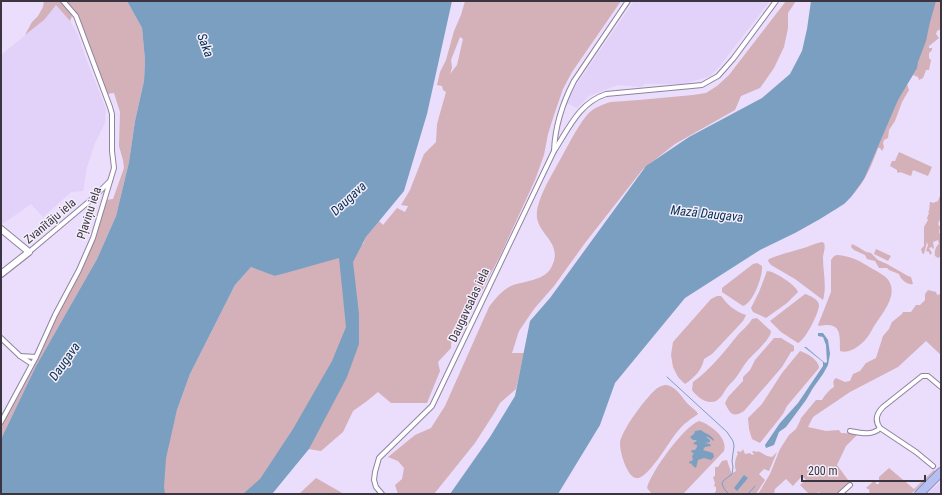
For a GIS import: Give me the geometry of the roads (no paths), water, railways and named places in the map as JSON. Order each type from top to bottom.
[{"type":"highway","points":[[919,494],[941,472]]},
{"type":"street","name":"Pļaviņu iela","points":[[1,422],[79,270],[93,238],[114,168],[112,157],[112,114],[76,16],[63,1]]},
{"type":"street","name":"Daugavsalas iela","points":[[554,151],[558,123],[568,92],[628,1]]},
{"type":"street","name":"Daugavsalas iela","points":[[382,494],[376,487],[374,477],[379,458],[383,452],[432,406],[554,151],[584,107],[598,97],[606,94],[702,85],[718,76],[776,1]]},
{"type":"street","name":"Zvanītāju iela","points":[[1,274],[92,199],[110,181]]},
{"type":"street","points":[[1,229],[29,252]]},
{"type":"street","points":[[1,338],[20,356],[32,364]]},
{"type":"street","points":[[20,356],[36,356]]},
{"type":"street","points":[[933,466],[916,452],[880,428],[877,422],[879,411],[922,376],[928,376],[941,388]]},
{"type":"street","points":[[850,431],[868,433],[876,431],[880,428]]},
{"type":"street","points":[[840,494],[850,485]]},
{"type":"water","points":[[127,1],[452,1],[427,114],[404,191],[366,237],[353,262],[359,314],[359,344],[347,377],[309,449],[272,494],[243,494],[260,479],[293,429],[332,361],[346,327],[339,258],[275,276],[251,267],[235,285],[190,374],[177,410],[166,458],[165,494],[1,494],[1,439],[36,366],[97,259],[116,216],[129,162],[135,121],[144,81],[145,60],[142,28]]},
{"type":"water","name":"Mazā Daugava","points":[[811,1],[936,1],[926,41],[917,68],[898,100],[864,179],[851,197],[844,204],[820,219],[760,250],[685,298],[615,383],[600,425],[558,494],[450,494],[490,437],[515,396],[530,321],[550,298],[646,166],[689,137],[762,98],[790,74],[802,51]]},
{"type":"water","points":[[818,333],[823,333],[828,340],[830,354],[828,365],[806,400],[786,427],[779,432],[774,445],[766,448],[765,445],[780,423],[798,403],[823,366],[823,362],[804,347],[806,347],[825,363],[827,362],[826,345],[823,337],[818,336]]},
{"type":"water","points":[[701,430],[711,436],[714,440],[706,437],[710,440],[710,442],[705,443],[710,444],[711,446],[705,447],[703,450],[713,453],[714,457],[711,460],[704,458],[698,460],[696,468],[689,462],[693,460],[692,456],[694,453],[691,452],[697,447],[697,445],[693,444],[697,440],[693,440],[690,437],[695,431]]},
{"type":"water","points":[[744,475],[748,478],[737,491],[734,488]]},
{"type":"waterway","points":[[667,377],[727,432],[733,441],[732,474],[723,481],[722,484],[729,494]]},
{"type":"waterway","points":[[748,494],[755,486]]},
{"type":"water label","name":"Saka","points":[[206,45]]},
{"type":"water label","name":"Daugava","points":[[348,198]]},
{"type":"water label","name":"Daugava","points":[[64,361]]}]
